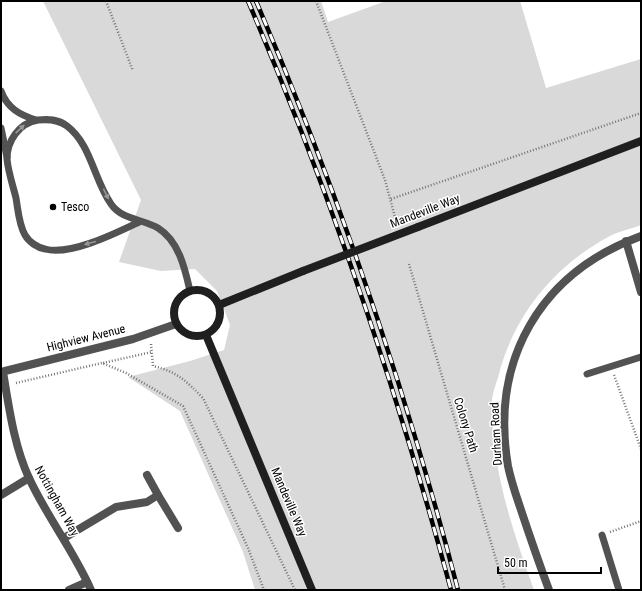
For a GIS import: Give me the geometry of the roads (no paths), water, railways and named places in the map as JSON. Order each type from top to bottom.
[{"type":"main road","name":"Mandeville Way","points":[[219,306],[303,271],[641,140]]},
{"type":"main road","points":[[202,290],[207,292],[219,306],[220,319],[215,328],[206,335],[199,336],[188,334],[176,324],[174,316],[176,304],[179,299],[190,291],[202,290]]},
{"type":"main road","name":"Mandeville Way","points":[[206,335],[312,590]]},
{"type":"street","name":"Durham Road","points":[[549,590],[508,467],[504,421],[505,399],[515,356],[536,315],[559,287],[589,262],[626,241],[641,236]]},
{"type":"street","points":[[626,241],[641,292]]},
{"type":"street","name":"Highview Avenue","points":[[2,372],[133,339],[176,324]]},
{"type":"street","name":"Nottingham Way","points":[[2,372],[22,459],[29,478],[64,538],[89,586]]},
{"type":"street","points":[[147,475],[178,528]]},
{"type":"street","points":[[1,495],[29,478]]},
{"type":"street","points":[[64,538],[116,507],[147,502],[158,495]]},
{"type":"street","points":[[69,590],[89,586]]},
{"type":"lane","points":[[1,91],[13,110],[22,116],[36,120],[50,119],[65,124],[77,134],[111,204],[123,215],[158,228],[171,240],[181,256],[190,291]]},
{"type":"lane","points":[[8,159],[12,137],[25,125],[36,120]]},
{"type":"lane","points":[[1,128],[20,221],[26,236],[35,245],[44,249],[57,251],[94,242],[139,222]]},
{"type":"lane","points":[[587,374],[641,357]]},
{"type":"lane","points":[[602,535],[619,590]]},
{"type":"railway","points":[[248,1],[307,145],[360,292],[408,440],[451,590]]},
{"type":"railway","points":[[256,1],[315,145],[368,292],[416,440],[458,590]]},
{"type":"place","name":"Tesco","points":[[53,207]]}]
